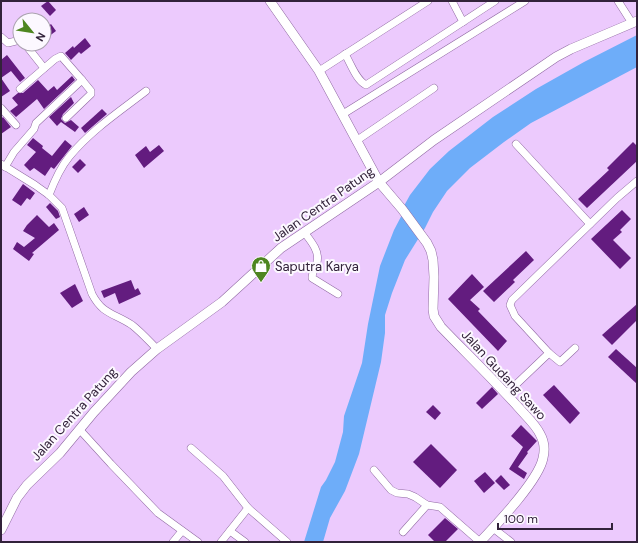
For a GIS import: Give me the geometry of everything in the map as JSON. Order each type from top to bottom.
[{"type":"street","name":"Jalan Gudang Sawo","points":[[270,1],[319,71],[379,182],[422,235],[431,251],[434,277],[432,309],[434,316],[441,327],[506,394],[540,433],[544,445],[544,458],[539,470],[530,484],[480,542]]},
{"type":"street","points":[[319,71],[428,1]]},
{"type":"street","points":[[452,1],[463,22]]},
{"type":"street","points":[[345,54],[362,83],[366,85],[495,1]]},
{"type":"street","points":[[343,114],[525,1]]},
{"type":"street","points":[[618,1],[634,22]]},
{"type":"street","name":"Jalan Centra Patung","points":[[1,530],[18,498],[27,485],[60,453],[94,412],[131,372],[157,349],[222,302],[281,248],[379,182],[434,140],[556,57],[571,48],[634,22]]},
{"type":"street","points":[[1,37],[8,43],[12,42]]},
{"type":"street","points":[[31,52],[44,68]]},
{"type":"street","points":[[20,90],[44,68],[61,56],[91,91],[91,94],[66,118]]},
{"type":"street","points":[[82,80],[36,123],[34,129],[3,165],[49,195],[62,208],[66,215],[92,294],[97,304],[105,311],[133,326],[157,349]]},
{"type":"street","points":[[356,141],[434,88]]},
{"type":"street","points":[[49,195],[60,170],[78,147],[108,120],[146,91]]},
{"type":"street","points":[[1,108],[16,125]]},
{"type":"street","points":[[516,144],[590,224]]},
{"type":"street","points":[[575,348],[560,362],[549,353],[515,316],[510,305],[515,295],[637,181]]},
{"type":"street","points":[[304,232],[313,245],[318,258],[312,278],[338,294]]},
{"type":"street","points":[[506,394],[549,353]]},
{"type":"street","points":[[80,430],[115,469],[158,513],[198,542]]},
{"type":"street","points":[[191,448],[223,476],[248,508],[287,542]]},
{"type":"street","points":[[374,470],[391,490],[401,494],[408,494],[427,505],[437,506],[446,511],[480,542]]},
{"type":"street","points":[[403,532],[427,505]]},
{"type":"street","points":[[222,542],[248,508]]},
{"type":"street","points":[[493,528],[511,542]]},
{"type":"street","points":[[173,542],[182,531]]},
{"type":"street","points":[[230,531],[245,542]]},
{"type":"water","points":[[637,35],[637,67],[531,123],[504,142],[470,168],[447,191],[433,212],[405,260],[385,315],[385,333],[381,362],[359,454],[345,491],[330,518],[323,542],[304,542],[321,487],[335,462],[343,432],[344,416],[362,363],[368,324],[380,266],[410,195],[430,169],[449,151],[493,117],[536,89]]},
{"type":"building","points":[[48,1],[56,10],[52,14],[52,12],[46,12],[41,6]]},
{"type":"building","points":[[52,25],[56,31],[52,34]]},
{"type":"building","points":[[85,38],[91,46],[81,54],[79,52],[71,60],[65,53],[73,46],[74,48]]},
{"type":"building","points":[[7,55],[25,78],[20,82],[11,71],[1,78],[1,60]]},
{"type":"building","points":[[72,76],[75,80],[44,109],[37,99],[16,117],[10,111],[18,105],[12,98],[18,93],[23,93],[38,80],[48,91],[54,86],[57,90]]},
{"type":"building","points":[[1,78],[10,91],[1,97]]},
{"type":"building","points":[[71,97],[74,103],[63,114],[61,119],[65,123],[71,120],[79,127],[75,132],[61,122],[57,126],[49,117]]},
{"type":"building","points":[[102,109],[107,114],[85,133],[81,128]]},
{"type":"building","points":[[3,117],[11,127],[1,134],[1,119]]},
{"type":"building","points":[[33,138],[52,156],[65,140],[72,146],[54,169],[51,167],[45,176],[34,168],[30,171],[24,165],[36,152],[27,145]]},
{"type":"building","points":[[633,142],[637,146],[637,161],[587,208],[578,199],[609,170],[607,168]]},
{"type":"building","points":[[159,145],[164,151],[144,168],[135,155],[146,146],[150,152]]},
{"type":"building","points":[[80,159],[86,165],[78,173],[72,167]]},
{"type":"building","points":[[23,184],[35,193],[30,200],[27,198],[21,206],[12,200]]},
{"type":"building","points":[[50,203],[58,211],[60,217],[56,219],[46,207]]},
{"type":"building","points":[[84,207],[89,215],[79,222],[74,214]]},
{"type":"building","points":[[622,210],[631,219],[620,230],[622,232],[613,240],[631,258],[620,269],[591,239]]},
{"type":"building","points":[[37,215],[49,227],[54,223],[59,230],[32,253],[34,254],[29,261],[13,249],[17,242],[24,247],[35,238],[23,231]]},
{"type":"building","points":[[526,251],[534,260],[513,280],[515,282],[494,302],[483,291]]},
{"type":"building","points":[[472,274],[484,287],[470,300],[480,309],[478,311],[507,341],[498,351],[448,299]]},
{"type":"building","points":[[131,280],[135,290],[138,288],[141,294],[119,304],[115,293],[104,298],[101,291]]},
{"type":"building","points":[[75,284],[83,301],[72,308],[60,293]]},
{"type":"building","points":[[637,304],[637,320],[612,345],[602,335]]},
{"type":"building","points":[[616,349],[637,368],[637,384],[608,357]]},
{"type":"building","points":[[554,385],[580,413],[570,424],[543,395]]},
{"type":"building","points":[[492,387],[498,394],[482,409],[476,403]]},
{"type":"building","points":[[433,405],[441,413],[435,420],[426,412]]},
{"type":"building","points":[[521,425],[537,441],[527,452],[528,453],[518,467],[527,473],[524,479],[509,469],[523,447],[511,436]]},
{"type":"building","points":[[431,444],[457,470],[440,488],[413,462]]},
{"type":"building","points":[[485,472],[495,483],[484,493],[474,481]]},
{"type":"building","points":[[501,475],[510,485],[504,490],[495,481]]},
{"type":"building","points":[[445,518],[458,529],[445,542],[435,542],[428,535]]},
{"type":"place","name":"Saputra Karya","points":[[261,283]]}]
